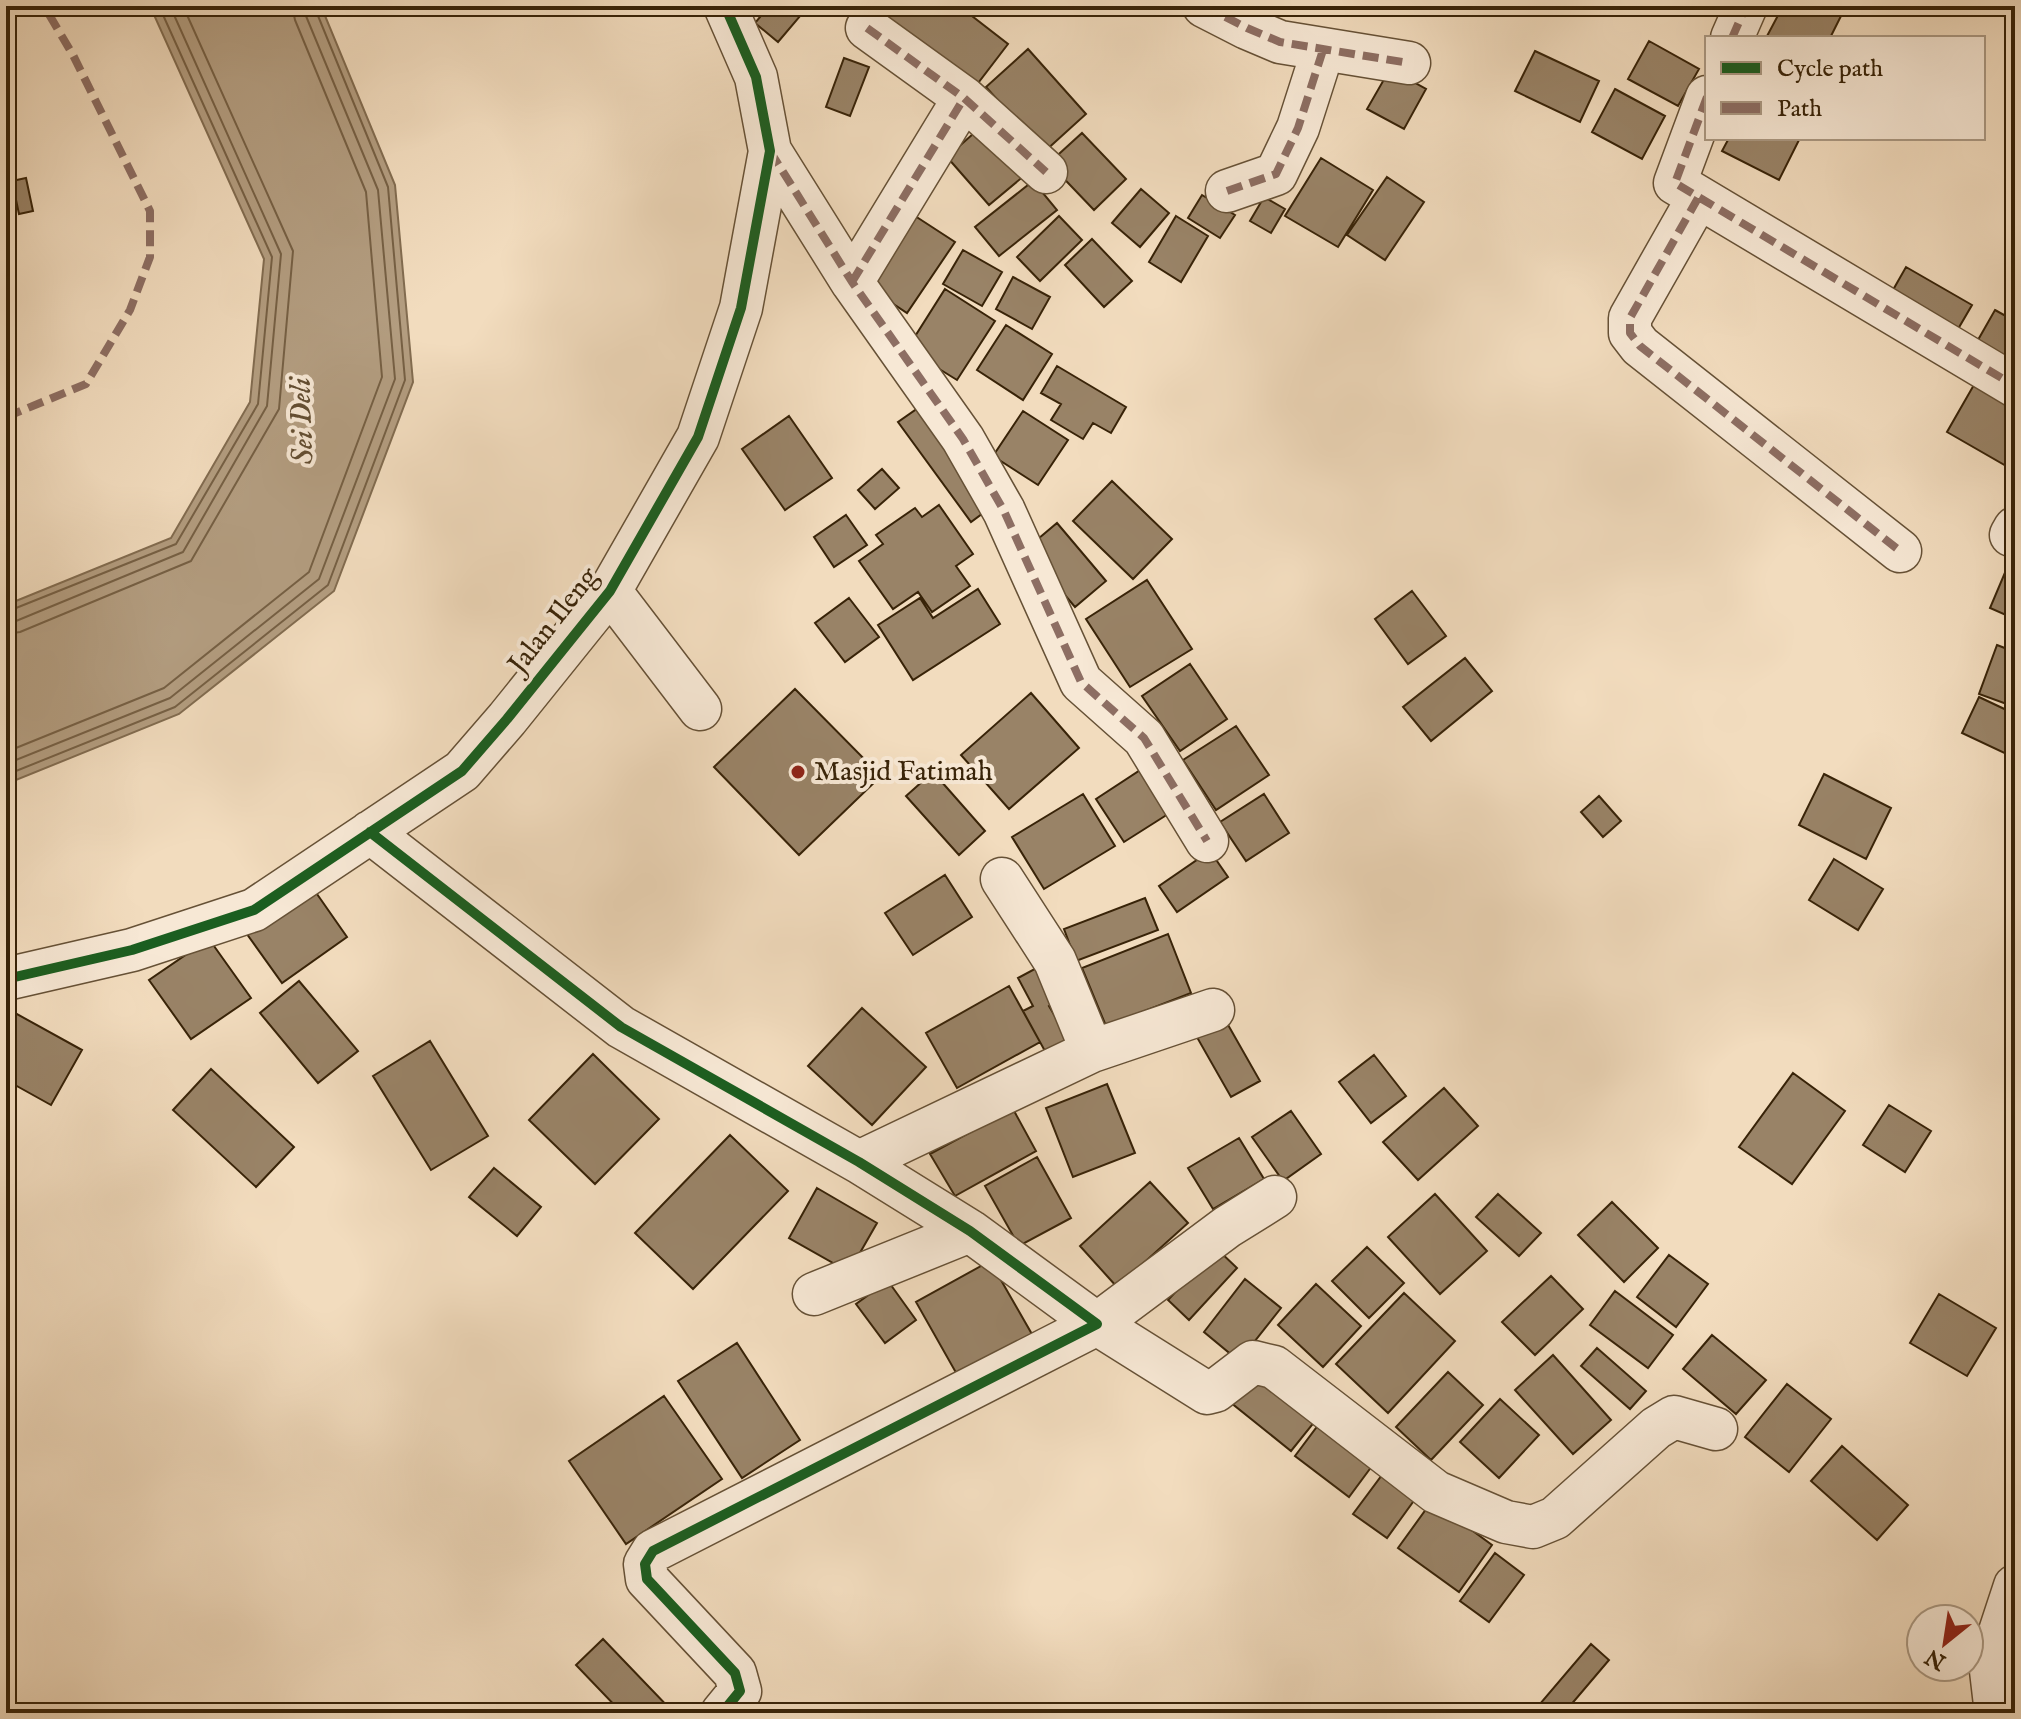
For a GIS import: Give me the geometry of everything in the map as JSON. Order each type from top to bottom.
[{"type":"street","points":[[1204,6],[1280,42],[1409,63]]},
{"type":"street","points":[[1733,36],[1746,6]]},
{"type":"street","name":"Jalan Ileng","points":[[6,979],[132,950],[254,910],[462,771],[610,591],[698,437],[741,308],[770,151],[756,77],[730,9]]},
{"type":"street","points":[[867,28],[964,98],[1046,172]]},
{"type":"street","points":[[1227,191],[1276,174],[1298,128],[1323,50]]},
{"type":"street","points":[[852,282],[964,98]]},
{"type":"street","points":[[1705,102],[1675,183],[2015,386]]},
{"type":"street","points":[[770,151],[852,282],[963,439],[1004,511],[1081,682],[1144,738],[1207,841]]},
{"type":"street","points":[[1698,198],[1630,318],[1630,333],[1640,346],[1900,551]]},
{"type":"street","points":[[610,591],[700,709]]},
{"type":"street","points":[[370,832],[621,1027],[859,1162],[970,1231],[1097,1324],[1207,1393],[1215,1391],[1253,1362],[1274,1367],[1436,1492],[1506,1522],[1533,1527],[1555,1518],[1656,1428],[1674,1417],[1716,1429]]},
{"type":"street","points":[[1002,879],[1055,961],[1092,1051]]},
{"type":"street","points":[[859,1162],[1092,1051],[1213,1010]]},
{"type":"street","points":[[722,1713],[740,1691],[735,1673],[647,1579],[645,1564],[653,1551],[1097,1324],[1227,1227],[1275,1197]]},
{"type":"street","points":[[814,1294],[970,1231]]},
{"type":"street","points":[[1996,1713],[1990,1662],[2015,1586]]},
{"type":"water","name":"Sei Deli","points":[[150,6],[321,6],[395,185],[413,382],[334,591],[179,714],[6,784],[6,605],[171,538],[250,402],[264,259]]},
{"type":"building","points":[[769,6],[790,6],[801,15],[778,42],[755,23]]},
{"type":"building","points":[[871,6],[959,6],[1008,44],[975,87]]},
{"type":"building","points":[[1783,6],[1846,6],[1831,36],[1767,36]]},
{"type":"building","points":[[1649,41],[1699,69],[1678,106],[1628,79]]},
{"type":"building","points":[[1028,49],[1086,114],[1044,152],[986,87]]},
{"type":"building","points":[[1535,51],[1599,81],[1580,122],[1515,91]]},
{"type":"building","points":[[844,58],[869,67],[850,116],[826,107]]},
{"type":"building","points":[[1390,69],[1426,89],[1404,129],[1367,109]]},
{"type":"building","points":[[1615,89],[1665,116],[1642,159],[1592,132]]},
{"type":"building","points":[[982,126],[1025,175],[989,205],[947,157]]},
{"type":"building","points":[[1082,133],[1126,179],[1094,210],[1049,163]]},
{"type":"building","points":[[1728,140],[1799,140],[1779,180],[1722,151]]},
{"type":"building","points":[[1321,158],[1373,190],[1338,247],[1285,216]]},
{"type":"building","points":[[1387,177],[1424,202],[1385,260],[1347,235]]},
{"type":"building","points":[[26,178],[33,211],[19,214],[12,181]]},
{"type":"building","points":[[1033,181],[1057,210],[999,256],[975,227]]},
{"type":"building","points":[[1141,189],[1169,213],[1140,247],[1112,223]]},
{"type":"building","points":[[1202,195],[1235,215],[1220,238],[1188,218]]},
{"type":"building","points":[[1264,197],[1285,209],[1271,233],[1250,221]]},
{"type":"building","points":[[912,214],[955,242],[907,313],[865,285]]},
{"type":"building","points":[[1059,216],[1082,240],[1040,281],[1017,257]]},
{"type":"building","points":[[1176,216],[1208,236],[1181,282],[1149,262]]},
{"type":"building","points":[[1092,239],[1132,281],[1104,307],[1065,265]]},
{"type":"building","points":[[963,250],[1002,272],[982,306],[943,284]]},
{"type":"building","points":[[1906,267],[1972,305],[1958,329],[1893,290]]},
{"type":"building","points":[[1013,277],[1050,297],[1032,329],[996,309]]},
{"type":"building","points":[[945,289],[995,321],[957,380],[907,349]]},
{"type":"building","points":[[1995,310],[2015,321],[2015,362],[1978,340]]},
{"type":"building","points":[[1006,325],[1052,354],[1023,400],[977,370]]},
{"type":"building","points":[[1057,366],[1126,407],[1111,433],[1093,423],[1083,439],[1051,420],[1061,404],[1041,393]]},
{"type":"building","points":[[1979,376],[2015,396],[2015,471],[1947,432]]},
{"type":"building","points":[[921,406],[994,505],[971,522],[898,422]]},
{"type":"building","points":[[1023,411],[1068,440],[1038,485],[993,456]]},
{"type":"building","points":[[789,416],[832,478],[785,510],[742,449]]},
{"type":"building","points":[[882,469],[899,488],[875,509],[858,490]]},
{"type":"building","points":[[1112,481],[1172,539],[1133,579],[1073,521]]},
{"type":"building","points":[[939,505],[973,554],[956,566],[970,586],[932,612],[918,592],[893,609],[859,561],[883,544],[876,535],[915,508],[922,517]]},
{"type":"building","points":[[846,515],[867,545],[834,567],[814,537]]},
{"type":"building","points":[[1057,523],[1106,581],[1075,607],[1026,549]]},
{"type":"building","points":[[2009,563],[2015,566],[2015,619],[1990,608]]},
{"type":"building","points":[[1147,580],[1192,649],[1130,687],[1086,619]]},
{"type":"building","points":[[978,589],[1000,624],[913,680],[878,625],[920,598],[933,618]]},
{"type":"building","points":[[1412,591],[1446,636],[1408,664],[1375,619]]},
{"type":"building","points":[[849,598],[879,637],[845,662],[815,623]]},
{"type":"building","points":[[1997,645],[2015,652],[2015,707],[1979,694]]},
{"type":"building","points":[[1465,658],[1492,691],[1431,741],[1403,707]]},
{"type":"building","points":[[1190,664],[1227,719],[1180,751],[1142,696]]},
{"type":"building","name":"Masjid Fatimah","points":[[795,689],[881,776],[799,855],[714,767]]},
{"type":"building","points":[[1031,693],[1079,748],[1009,809],[961,755]]},
{"type":"building","points":[[1979,697],[2015,714],[2015,758],[1962,733]]},
{"type":"building","points":[[1236,726],[1269,775],[1216,810],[1183,760]]},
{"type":"building","points":[[1148,765],[1176,809],[1124,842],[1096,799]]},
{"type":"building","points":[[933,772],[985,831],[959,855],[906,796]]},
{"type":"building","points":[[1824,774],[1891,808],[1866,859],[1799,825]]},
{"type":"building","points":[[1083,794],[1115,846],[1044,889],[1012,837]]},
{"type":"building","points":[[1264,794],[1289,833],[1246,861],[1220,822]]},
{"type":"building","points":[[1599,796],[1621,821],[1603,837],[1581,812]]},
{"type":"building","points":[[1210,851],[1228,877],[1177,912],[1159,886]]},
{"type":"building","points":[[1834,859],[1883,889],[1858,930],[1809,900]]},
{"type":"building","points":[[945,875],[972,917],[913,955],[885,913]]},
{"type":"building","points":[[310,884],[347,937],[282,983],[244,930]]},
{"type":"building","points":[[1145,898],[1158,930],[1076,961],[1064,929]]},
{"type":"building","points":[[1168,934],[1191,993],[1106,1026],[1082,968]]},
{"type":"building","points":[[209,939],[251,998],[191,1039],[149,980]]},
{"type":"building","points":[[1042,965],[1061,999],[1049,1006],[1069,1040],[1046,1053],[1023,1011],[1033,1006],[1018,978]]},
{"type":"building","points":[[299,981],[358,1051],[318,1083],[260,1013]]},
{"type":"building","points":[[1009,986],[1040,1042],[957,1088],[926,1033]]},
{"type":"building","points":[[6,1008],[82,1050],[51,1105],[6,1080]]},
{"type":"building","points":[[862,1008],[926,1067],[872,1125],[808,1066]]},
{"type":"building","points":[[1223,1016],[1260,1081],[1231,1097],[1194,1032]]},
{"type":"building","points":[[430,1041],[488,1136],[431,1170],[373,1076]]},
{"type":"building","points":[[593,1054],[659,1119],[595,1184],[529,1120]]},
{"type":"building","points":[[1374,1055],[1406,1096],[1371,1123],[1339,1082]]},
{"type":"building","points":[[211,1069],[294,1147],[256,1187],[173,1110]]},
{"type":"building","points":[[1793,1073],[1845,1111],[1792,1184],[1739,1147]]},
{"type":"building","points":[[1107,1084],[1135,1153],[1073,1177],[1046,1108]]},
{"type":"building","points":[[1444,1088],[1478,1126],[1418,1180],[1383,1142]]},
{"type":"building","points":[[1889,1105],[1931,1131],[1905,1172],[1863,1145]]},
{"type":"building","points":[[1013,1109],[1036,1151],[955,1196],[930,1154]]},
{"type":"building","points":[[1291,1111],[1321,1154],[1283,1181],[1252,1137]]},
{"type":"building","points":[[730,1135],[788,1191],[693,1289],[635,1233]]},
{"type":"building","points":[[1239,1138],[1264,1179],[1213,1209],[1188,1168]]},
{"type":"building","points":[[1037,1157],[1071,1218],[1019,1246],[985,1186]]},
{"type":"building","points":[[494,1168],[541,1207],[517,1236],[469,1197]]},
{"type":"building","points":[[1150,1182],[1188,1223],[1117,1287],[1080,1246]]},
{"type":"building","points":[[817,1188],[877,1223],[849,1272],[789,1238]]},
{"type":"building","points":[[1435,1194],[1487,1251],[1440,1294],[1388,1237]]},
{"type":"building","points":[[1498,1194],[1541,1233],[1519,1256],[1476,1217]]},
{"type":"building","points":[[1612,1202],[1658,1248],[1624,1282],[1578,1235]]},
{"type":"building","points":[[1367,1247],[1404,1283],[1369,1318],[1332,1281]]},
{"type":"building","points":[[1216,1248],[1237,1268],[1189,1320],[1168,1300]]},
{"type":"building","points":[[1669,1255],[1708,1284],[1676,1327],[1637,1297]]},
{"type":"building","points":[[990,1261],[1033,1336],[959,1378],[916,1302]]},
{"type":"building","points":[[1551,1276],[1583,1309],[1535,1355],[1502,1322]]},
{"type":"building","points":[[1245,1279],[1281,1308],[1239,1361],[1204,1332]]},
{"type":"building","points":[[888,1281],[916,1320],[885,1343],[856,1304]]},
{"type":"building","points":[[1316,1284],[1361,1326],[1323,1367],[1278,1325]]},
{"type":"building","points":[[1615,1291],[1673,1335],[1648,1368],[1590,1325]]},
{"type":"building","points":[[1404,1293],[1455,1341],[1388,1413],[1336,1364]]},
{"type":"building","points":[[1939,1294],[1996,1328],[1967,1376],[1910,1343]]},
{"type":"building","points":[[1712,1335],[1766,1380],[1736,1414],[1683,1369]]},
{"type":"building","points":[[737,1343],[800,1440],[742,1478],[678,1381]]},
{"type":"building","points":[[1597,1348],[1646,1391],[1630,1409],[1581,1366]]},
{"type":"building","points":[[1553,1355],[1611,1420],[1573,1454],[1515,1390]]},
{"type":"building","points":[[1256,1370],[1316,1420],[1291,1451],[1230,1402]]},
{"type":"building","points":[[1448,1372],[1483,1405],[1431,1460],[1396,1427]]},
{"type":"building","points":[[1787,1384],[1831,1419],[1789,1472],[1745,1437]]},
{"type":"building","points":[[664,1396],[722,1479],[626,1544],[569,1461]]},
{"type":"building","points":[[1500,1399],[1539,1435],[1499,1478],[1460,1442]]},
{"type":"building","points":[[1319,1424],[1372,1466],[1349,1497],[1295,1456]]},
{"type":"building","points":[[1842,1446],[1908,1505],[1877,1540],[1811,1481]]},
{"type":"building","points":[[1385,1471],[1418,1495],[1387,1538],[1353,1514]]},
{"type":"building","points":[[1432,1501],[1492,1545],[1459,1592],[1398,1548]]},
{"type":"building","points":[[1495,1553],[1524,1575],[1489,1622],[1460,1601]]},
{"type":"building","points":[[603,1639],[674,1713],[622,1713],[576,1665]]},
{"type":"building","points":[[1591,1644],[1609,1660],[1564,1713],[1549,1713],[1539,1705]]},
{"type":"marked path","points":[[6,417],[86,384],[130,310],[150,257],[150,211],[73,55],[44,6]]},
{"type":"marked path","points":[[1204,6],[1280,42],[1409,63]]},
{"type":"marked path","points":[[1733,36],[1746,6]]},
{"type":"marked path","points":[[867,28],[964,98],[1046,172]]},
{"type":"marked path","points":[[1227,191],[1276,174],[1298,128],[1323,50]]},
{"type":"marked path","points":[[852,282],[964,98]]},
{"type":"marked path","points":[[1705,102],[1675,183],[2015,386]]},
{"type":"marked path","points":[[770,151],[852,282],[963,439],[1004,511],[1081,682],[1144,738],[1207,841]]},
{"type":"marked path","points":[[1698,198],[1630,318],[1630,333],[1640,346],[1900,551]]},
{"type":"marked path","points":[[2011,535],[2015,528]]},
{"type":"cycle path","points":[[6,979],[132,950],[254,910],[462,771],[610,591],[698,437],[741,308],[770,151],[756,77],[725,6]]},
{"type":"cycle path","points":[[370,832],[621,1027],[859,1162],[970,1231],[1097,1324],[653,1551],[645,1564],[647,1579],[735,1673],[740,1691],[722,1713]]},
{"type":"place","name":"Masjid Fatimah","points":[[798,772]]}]
